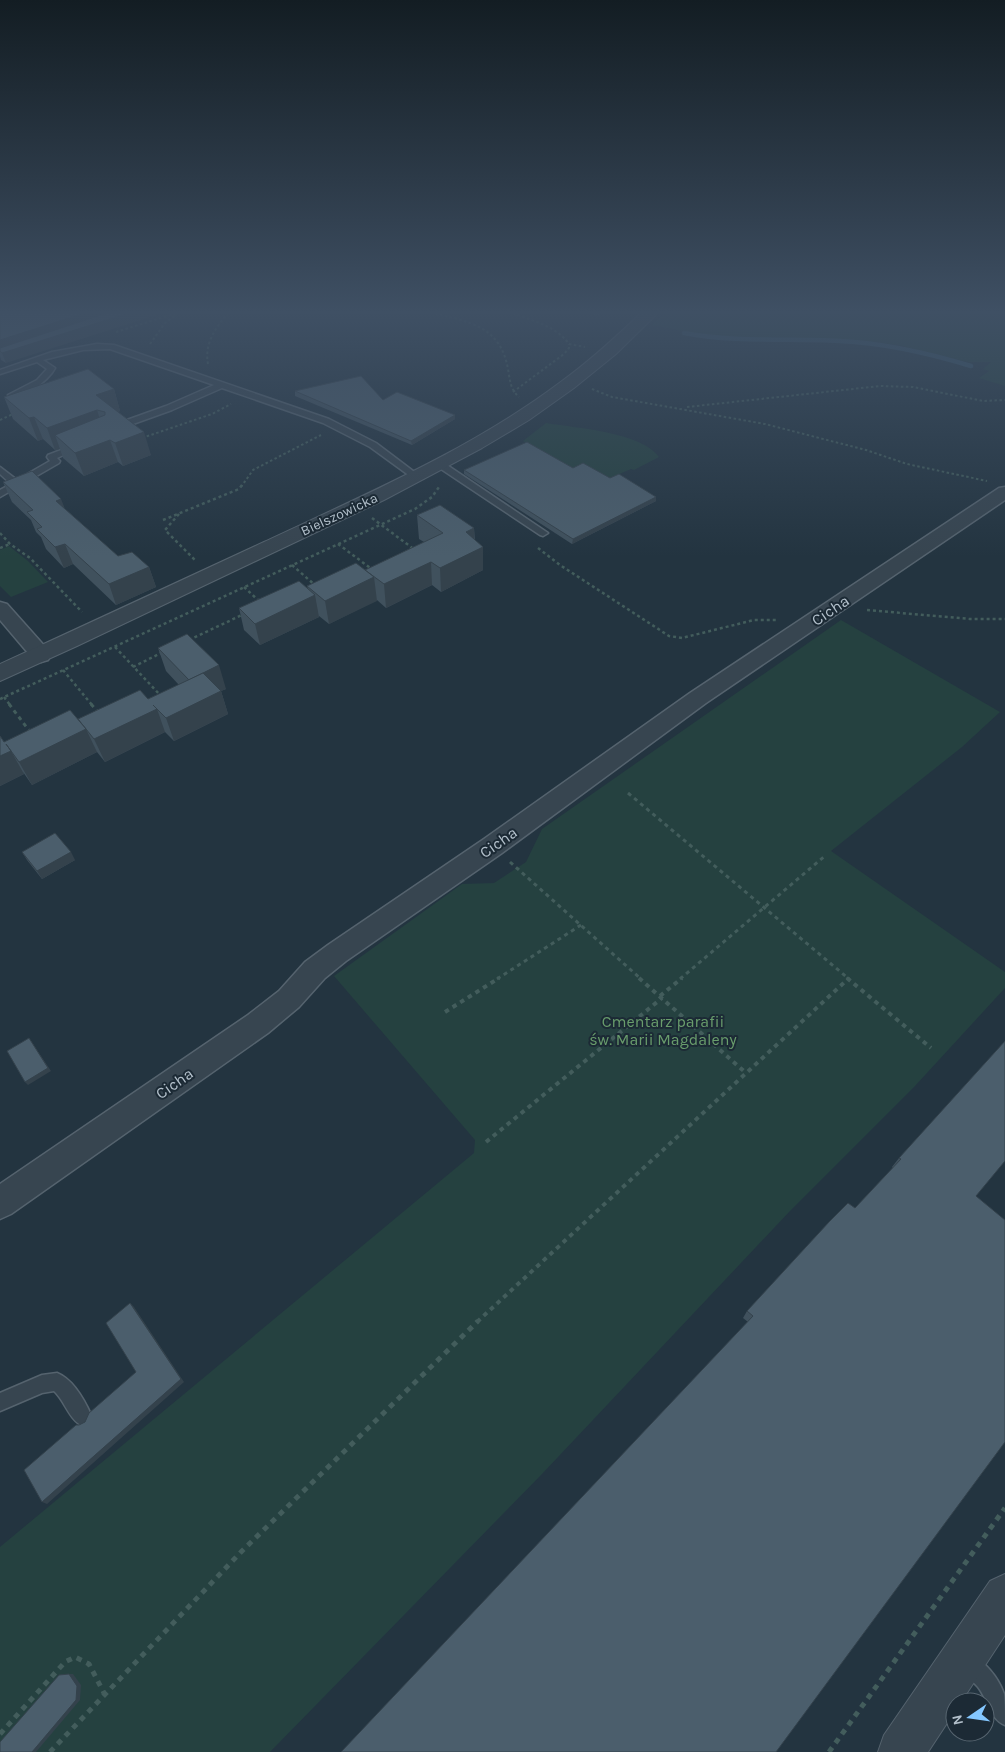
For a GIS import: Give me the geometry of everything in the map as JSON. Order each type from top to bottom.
[{"type":"street","name":"Bielszowicka","points":[[0,673],[417,477],[445,468],[555,394]]},
{"type":"street","name":"Cicha","points":[[0,1203],[258,1024],[289,999],[315,970],[326,961],[493,846],[698,698],[827,612],[997,487]]},
{"type":"street","points":[[0,608],[41,655]]},
{"type":"street","points":[[901,1752],[1005,1596]]},
{"type":"lane","points":[[130,422],[170,408],[198,394]]},
{"type":"lane","points":[[246,394],[326,421],[373,444],[417,477]]},
{"type":"lane","points":[[0,494],[56,461],[51,457],[83,445]]},
{"type":"lane","points":[[445,468],[543,532]]},
{"type":"lane","points":[[0,470],[17,484]]},
{"type":"lane","points":[[0,1402],[42,1384],[57,1382],[66,1390],[84,1417]]},
{"type":"lane","points":[[963,1658],[986,1681],[1005,1716]]},
{"type":"path","points":[[515,394],[520,398]]},
{"type":"path","points":[[604,394],[612,397],[661,404],[766,424],[997,487]]},
{"type":"path","points":[[661,404],[697,407],[812,394]]},
{"type":"path","points":[[947,394],[983,401],[1005,400]]},
{"type":"path","points":[[0,420],[15,413]]},
{"type":"path","points":[[163,520],[240,489],[253,470],[323,434]]},
{"type":"path","points":[[34,738],[2,698],[415,509],[432,497],[440,486],[440,475],[445,468]]},
{"type":"path","points":[[356,506],[416,550]]},
{"type":"path","points":[[509,510],[532,542],[551,559],[669,636],[682,638],[761,620],[800,621],[827,612],[904,611],[963,620],[1005,619]]},
{"type":"path","points":[[179,514],[165,530],[200,565]]},
{"type":"path","points":[[0,533],[10,544],[30,558],[85,615]]},
{"type":"path","points":[[0,548],[10,544]]},
{"type":"path","points":[[338,544],[377,574],[368,574]]},
{"type":"path","points":[[292,565],[318,588],[311,589]]},
{"type":"path","points":[[244,588],[263,605]]},
{"type":"path","points":[[185,642],[246,613]]},
{"type":"path","points":[[115,647],[161,696],[152,700]]},
{"type":"path","points":[[133,667],[168,650]]},
{"type":"path","points":[[63,670],[103,718]]},
{"type":"path","points":[[628,793],[931,1048]]},
{"type":"path","points":[[493,846],[746,1073]]},
{"type":"path","points":[[486,1142],[661,997],[826,855]]},
{"type":"path","points":[[445,1012],[581,925]]},
{"type":"path","points":[[50,1752],[104,1693],[324,1468],[568,1236],[849,978]]},
{"type":"path","points":[[829,1752],[1005,1508]]},
{"type":"path","points":[[0,1734],[65,1662],[75,1657],[90,1664],[104,1693]]},
{"type":"green space","points":[[546,423],[607,432],[638,442],[659,457],[634,470],[631,469],[608,479],[571,471],[523,441]]},
{"type":"green space","points":[[9,546],[28,561],[48,582],[11,597],[0,586],[0,550]]},
{"type":"green space","name":"Cmentarz parafii św. Marii Magdaleny","points":[[841,620],[1000,712],[962,747],[831,851],[1005,972],[1005,988],[915,1086],[790,1211],[542,1474],[270,1752],[0,1752],[0,1547],[474,1153],[475,1140],[334,976],[462,884],[494,883],[526,862],[542,829]]},
{"type":"building","points":[[14,394],[100,394],[96,395],[144,432],[115,443],[110,440],[75,453],[55,435],[105,415],[105,412],[97,410],[47,428],[34,417],[29,418],[4,397]]},
{"type":"building","points":[[301,394],[377,394],[383,400],[394,394],[401,394],[455,415],[411,441]]},
{"type":"building","points":[[527,442],[573,468],[583,463],[610,478],[619,474],[656,497],[573,539],[464,470]]},
{"type":"building","points":[[32,471],[61,499],[56,501],[118,556],[132,552],[149,567],[109,584],[65,544],[55,547],[37,529],[42,527],[27,512],[33,510],[3,482]]},
{"type":"building","points":[[440,505],[474,528],[466,532],[483,547],[440,568],[431,562],[384,584],[365,570],[443,533],[417,515]]},
{"type":"building","points":[[356,563],[374,577],[325,601],[307,586]]},
{"type":"building","points":[[299,581],[315,595],[255,624],[239,608]]},
{"type":"building","points":[[187,634],[219,665],[189,680],[158,648]]},
{"type":"building","points":[[203,673],[221,691],[166,718],[157,709],[94,739],[78,719],[140,690],[148,699]]},
{"type":"building","points":[[70,710],[86,729],[19,762],[6,744],[11,751],[0,756],[0,736],[4,742]]},
{"type":"building","points":[[55,833],[71,852],[37,871],[22,852]]},
{"type":"building","points":[[29,1038],[48,1068],[25,1082],[7,1051]]},
{"type":"building","points":[[1005,1041],[1005,1161],[976,1196],[1005,1220],[1005,1442],[776,1752],[341,1752],[753,1316],[747,1311],[829,1222],[848,1203],[855,1208]]},
{"type":"building","points":[[130,1303],[181,1379],[42,1502],[24,1470],[76,1425],[85,1422],[89,1413],[136,1372],[106,1323]]},
{"type":"building","points":[[69,1674],[77,1686],[76,1700],[32,1752],[0,1752],[0,1742],[59,1675]]}]
